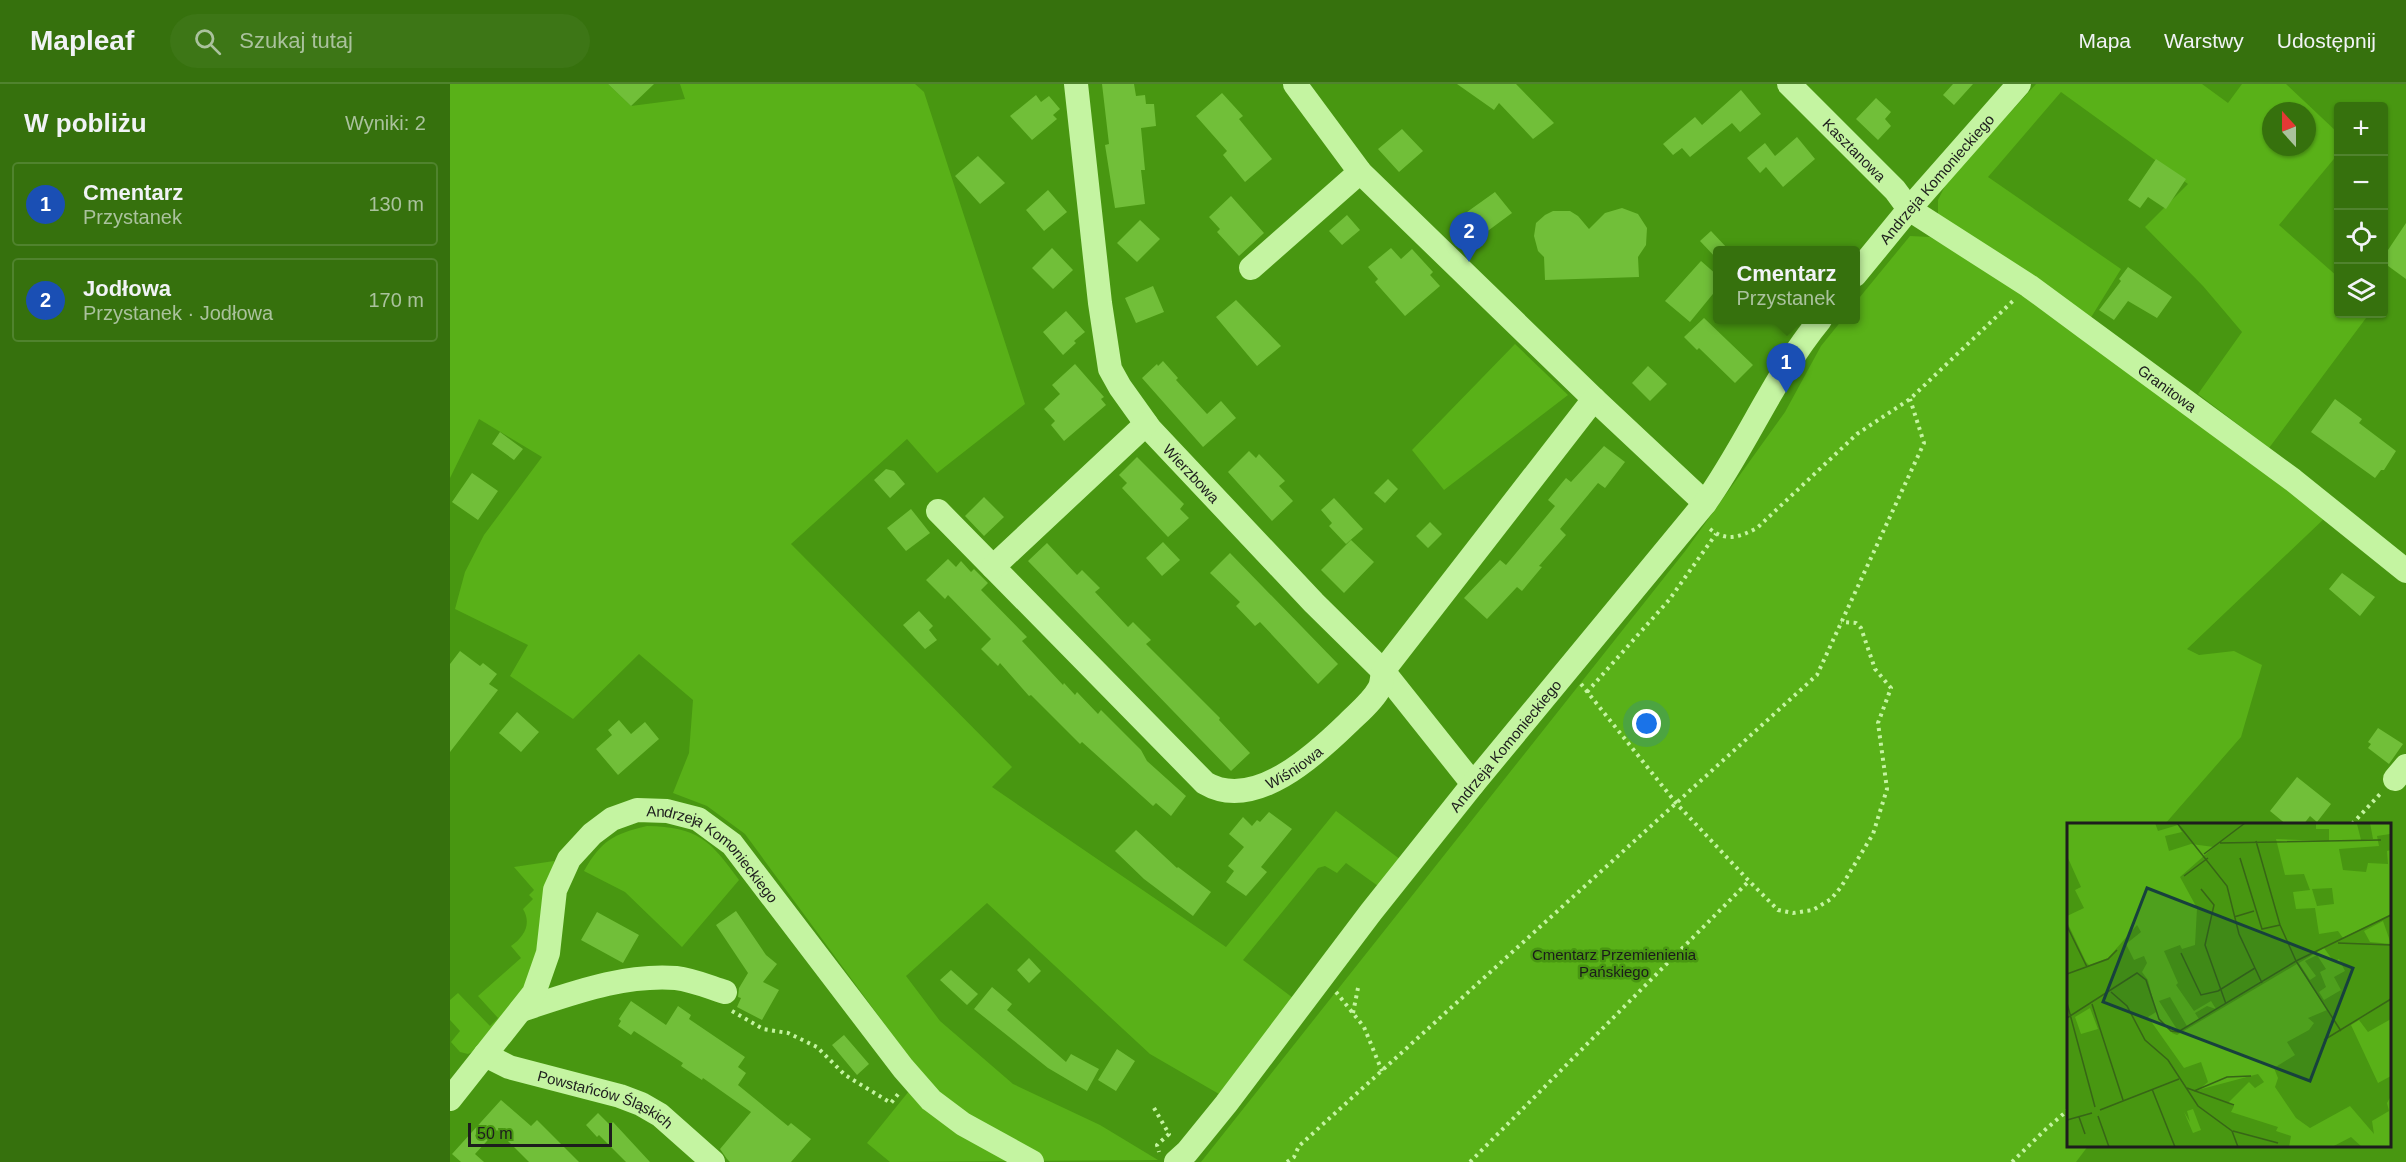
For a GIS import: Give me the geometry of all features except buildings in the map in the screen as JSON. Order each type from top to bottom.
[{"type":"street","name":"Wierzbowa","points":[[1076,84],[1100,303],[1110,369],[1146,424],[1314,603],[1383,671],[1473,784]]},
{"type":"street","points":[[1295,84],[1360,172],[1594,399],[1698,511]]},
{"type":"street","name":"Kasztanowa","points":[[1789,84],[1915,212]]},
{"type":"street","name":"Andrzeja Komonieckiego","points":[[1860,270],[1915,212],[2019,84]]},
{"type":"street","points":[[1251,268],[1360,172]]},
{"type":"street","name":"Granitowa","points":[[1915,212],[2029,286],[2293,480],[2406,571]]},
{"type":"street","name":"Andrzeja Komonieckiego","points":[[1176,1162],[1187,1152],[1226,1104],[1371,912],[1473,784],[1698,511],[1722,478],[1799,345],[1817,324]]},
{"type":"street","name":"Wiśniowa","points":[[938,511],[1205,783],[1226,791],[1252,787],[1284,776],[1311,756],[1361,710],[1380,689],[1383,671],[1594,399]]},
{"type":"street","points":[[993,567],[1146,424]]},
{"type":"street","name":"Andrzeja Komonieckiego","points":[[450,1099],[534,993],[548,953],[555,890],[569,859],[592,834],[612,819],[637,810],[667,811],[698,819],[732,844],[903,1068],[931,1100],[963,1124],[1032,1162]]},
{"type":"street","points":[[521,1010],[597,986],[644,979],[676,978],[696,982],[725,1000]]},
{"type":"street","name":"Powstańców Śląskich","points":[[485,1055],[509,1067],[620,1096],[640,1104],[660,1115],[713,1162]]},
{"type":"path","points":[[1698,511],[1704,525],[1716,534],[1728,538],[1742,536],[1757,528],[1857,434],[1910,399],[2029,286]]},
{"type":"path","points":[[1287,1162],[1294,1157],[1299,1146],[1817,675],[1924,443],[1910,399]]},
{"type":"path","points":[[1587,692],[1669,600],[1716,534]]},
{"type":"path","points":[[1580,683],[1676,803],[1749,881],[1778,910],[1800,913],[1820,907],[1841,887],[1873,834],[1887,789],[1878,723],[1892,688],[1872,663],[1861,628],[1856,623],[1841,622]]},
{"type":"path","points":[[2354,823],[2400,773]]},
{"type":"path","points":[[1470,1162],[1749,881]]},
{"type":"path","points":[[1330,988],[1341,997],[1364,1027],[1382,1071]]},
{"type":"path","points":[[1353,1013],[1358,988]]},
{"type":"path","points":[[725,1000],[763,1029],[788,1033],[817,1047],[845,1075],[891,1103]]},
{"type":"path","points":[[1154,1108],[1169,1134]]},
{"type":"path","points":[[2012,1162],[2067,1111]]},
{"type":"green space","points":[[450,84],[608,84],[631,106],[685,99],[680,84],[915,84],[924,92],[1025,404],[937,473],[907,439],[791,544],[1012,767],[992,787],[1226,947],[1336,811],[1401,860],[1378,886],[1346,863],[1337,873],[1325,866],[1318,868],[1243,960],[1293,998],[1219,1094],[1150,1054],[987,903],[906,976],[940,1021],[1013,1084],[1100,1125],[1158,1160],[890,1162],[867,1143],[922,1075],[745,834],[707,806],[673,793],[689,753],[693,700],[639,654],[573,719],[510,676],[528,645],[455,609],[465,572],[484,535],[542,457],[479,419],[450,478]]},
{"type":"green space","points":[[2036,84],[2202,84],[2228,103],[2242,84],[2286,84],[2305,102],[2262,102],[2262,156],[2316,156],[2316,112],[2334,129],[2334,159],[2279,225],[2334,273],[2334,318],[2366,318],[2269,448],[2198,394],[2242,332],[2203,286],[2145,227],[2188,184],[2061,92],[1988,177],[2121,269],[2090,319],[1938,216],[1938,200],[1947,182]]},
{"type":"green space","name":"Cmentarz Przemienienia Pańskiego","points":[[1910,236],[1930,237],[2024,291],[2327,516],[2187,649],[2199,655],[2234,651],[2262,665],[2241,737],[2166,823],[2067,823],[2067,1147],[2087,1147],[2076,1162],[1201,1162],[1686,550],[1785,412],[1821,346],[1839,324],[1860,324],[1860,297]]},
{"type":"green space","points":[[1515,344],[1568,395],[1444,490],[1412,450]]},
{"type":"green space","points":[[647,826],[679,829],[701,838],[720,855],[739,880],[682,947],[625,892],[584,871],[596,852],[609,840],[625,832]]},
{"type":"green space","points":[[554,861],[537,959],[528,987],[476,1050],[468,1054],[460,1052],[451,1042],[460,1031],[450,1020],[450,1000],[458,993],[490,1026],[498,1018],[478,996],[521,958],[511,946],[520,939],[525,930],[527,920],[523,909],[533,899],[529,895],[534,890],[514,867]]},
{"type":"place","name":"Jodłowa","points":[[1469,262]]},
{"type":"place","name":"Cmentarz","points":[[1786,393]]}]
